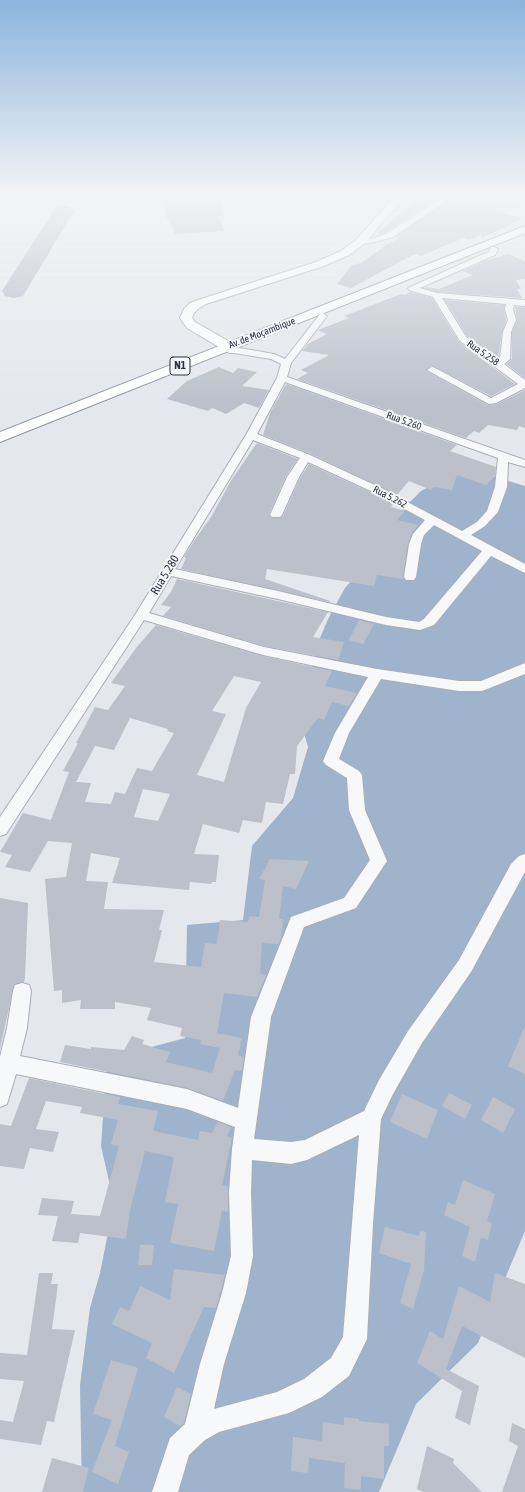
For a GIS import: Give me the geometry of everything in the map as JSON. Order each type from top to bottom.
[{"type":"highway","name":"Av. de Moçambique","points":[[0,437],[231,348],[436,265]]},
{"type":"highway","name":"Av. de Moçambique","points":[[0,443],[114,397],[136,390],[231,348],[323,316],[459,265]]},
{"type":"street","points":[[286,363],[274,357],[231,348],[199,331],[191,325],[186,318],[188,312],[194,306],[202,302],[318,265]]},
{"type":"street","points":[[466,265],[412,288],[436,295],[525,303]]},
{"type":"street","name":"Rua 5.258","points":[[436,295],[463,339],[525,384]]},
{"type":"street","points":[[498,364],[505,359],[507,332],[512,320],[509,309],[511,301]]},
{"type":"street","name":"Rua 5.280","points":[[0,830],[141,615],[251,435],[282,378],[286,363],[323,316]]},
{"type":"street","points":[[432,370],[489,402],[525,384]]},
{"type":"street","name":"Rua 5.260","points":[[282,378],[525,464]]},
{"type":"street","name":"Rua 5.262","points":[[251,435],[306,457],[377,490],[525,569]]},
{"type":"street","points":[[463,535],[480,524],[492,512],[501,487],[503,456]]},
{"type":"street","points":[[276,515],[293,477],[306,457]]},
{"type":"street","points":[[410,576],[418,534],[433,519]]},
{"type":"street","points":[[167,571],[278,595],[386,621],[420,626],[430,622],[489,550]]},
{"type":"street","points":[[141,615],[163,620],[263,651],[377,674],[473,687],[482,686],[516,674],[525,668]]},
{"type":"street","points":[[196,1431],[212,1364],[234,1293],[242,1256],[240,1193],[242,1149],[262,1016],[297,922],[350,903],[379,861],[357,810],[354,775],[331,761],[342,732],[377,674]]},
{"type":"street","points":[[165,1492],[179,1447],[196,1431],[215,1421],[280,1404],[313,1388],[340,1367],[355,1339],[362,1224],[371,1118],[386,1087],[412,1042],[465,966],[517,869],[525,861]]},
{"type":"street","points":[[0,1097],[17,1028],[22,991]]},
{"type":"street","points":[[9,1063],[187,1099],[247,1121]]},
{"type":"street","points":[[242,1149],[291,1153],[307,1150],[371,1118]]},
{"type":"water","points":[[459,470],[481,473],[525,486],[525,1231],[478,1343],[416,1404],[379,1492],[82,1492],[80,1385],[90,1308],[100,1273],[114,1203],[101,1146],[107,1059],[185,1038],[187,925],[243,920],[252,846],[293,798],[308,747],[299,716],[319,640],[329,617],[345,588],[382,546],[399,513],[421,491]]},
{"type":"building","points":[[352,265],[395,265],[351,288],[337,284]]},
{"type":"building","points":[[477,265],[525,265],[525,279],[516,280],[521,289],[517,289],[522,298],[437,292],[424,288],[439,289],[473,275],[462,271]]},
{"type":"building","points":[[410,292],[432,298],[459,342],[515,384],[491,396],[435,367],[431,366],[426,371],[488,405],[497,404],[525,390],[525,428],[519,426],[517,430],[488,425],[479,433],[474,431],[466,438],[297,379],[308,373],[301,370],[329,355],[302,351],[308,344],[327,334],[318,330],[349,318],[344,316]]},
{"type":"building","points":[[445,300],[504,305],[506,320],[502,332],[498,358],[467,336]]},
{"type":"building","points":[[515,307],[525,307],[525,378],[506,364],[512,359],[512,332],[517,321]]},
{"type":"building","points":[[219,367],[233,373],[238,368],[257,372],[242,386],[269,390],[259,408],[244,403],[226,414],[212,408],[208,411],[167,399],[187,381]]},
{"type":"building","points":[[287,384],[457,445],[450,451],[496,467],[495,476],[486,485],[457,475],[452,490],[434,487],[431,490],[409,481],[397,495],[311,454],[263,435],[270,413]]},
{"type":"building","points":[[257,443],[298,459],[286,476],[269,514],[271,518],[280,518],[283,516],[300,478],[309,464],[393,504],[391,507],[405,511],[397,520],[418,525],[412,533],[408,543],[403,577],[404,579],[377,575],[374,586],[267,569],[265,579],[330,601],[329,602],[181,569],[186,558],[184,557],[211,517],[232,479]]},
{"type":"building","points":[[177,579],[328,612],[313,637],[344,642],[338,660],[264,646],[163,616],[171,607],[161,605],[171,592]]},
{"type":"building","points":[[359,620],[374,624],[363,644],[349,640]]},
{"type":"building","points":[[156,625],[263,656],[332,671],[325,686],[357,693],[349,706],[332,702],[324,720],[318,718],[297,746],[295,774],[290,774],[283,804],[266,802],[262,823],[243,820],[239,833],[203,824],[194,854],[219,855],[216,882],[212,882],[211,884],[190,882],[189,890],[112,883],[120,858],[91,853],[86,881],[108,882],[104,909],[164,910],[159,930],[162,930],[154,962],[201,967],[205,943],[217,944],[220,920],[248,922],[249,916],[259,917],[265,880],[259,879],[270,859],[309,861],[296,889],[283,886],[279,919],[283,919],[281,937],[279,944],[262,943],[260,974],[266,975],[257,997],[224,993],[217,1033],[242,1038],[238,1055],[244,1057],[242,1071],[235,1070],[223,1101],[187,1088],[60,1062],[65,1045],[91,1049],[91,1047],[124,1050],[132,1036],[144,1040],[142,1044],[170,1052],[166,1062],[212,1073],[220,1048],[200,1044],[201,1040],[180,1036],[182,1028],[147,1020],[151,1008],[115,1002],[115,1009],[80,1009],[81,1000],[62,1003],[62,990],[54,991],[45,879],[66,877],[72,843],[48,841],[30,872],[5,867],[12,855],[0,852],[23,813],[51,820],[69,772],[63,771],[78,743],[76,743],[95,707],[108,710],[125,686],[111,683],[136,648]],"holes":[[[234,676],[261,682],[246,708],[224,782],[197,775],[226,714],[212,711]],[[130,718],[168,729],[167,731],[174,733],[152,771],[137,768],[125,794],[115,792],[111,804],[85,802],[91,783],[76,782],[95,746],[114,750]],[[143,789],[170,794],[158,821],[134,817]]]},
{"type":"building","points":[[0,898],[28,903],[25,978],[24,982],[14,985],[0,1049]]},
{"type":"building","points":[[525,1026],[525,1074],[508,1066]]},
{"type":"building","points":[[29,1078],[120,1097],[118,1104],[158,1111],[153,1131],[198,1140],[200,1131],[212,1133],[218,1122],[231,1127],[227,1136],[232,1138],[222,1185],[228,1186],[228,1212],[222,1211],[214,1251],[170,1243],[178,1204],[165,1202],[174,1157],[145,1151],[130,1210],[126,1239],[80,1233],[78,1243],[52,1241],[58,1216],[38,1215],[42,1198],[74,1201],[71,1214],[100,1216],[119,1146],[111,1144],[118,1120],[80,1113],[82,1107],[46,1101],[36,1129],[59,1132],[53,1152],[30,1148],[24,1169],[0,1166],[0,1124],[11,1126]]},
{"type":"building","points":[[449,1093],[472,1105],[465,1119],[442,1106]]},
{"type":"building","points":[[402,1094],[438,1110],[427,1139],[390,1122]]},
{"type":"building","points":[[493,1097],[515,1109],[503,1133],[481,1120]]},
{"type":"building","points":[[463,1180],[495,1194],[487,1221],[492,1223],[488,1240],[481,1238],[475,1262],[462,1256],[470,1227],[444,1215],[448,1202],[455,1205]]},
{"type":"building","points":[[385,1227],[419,1236],[420,1231],[426,1232],[424,1270],[413,1309],[400,1303],[411,1264],[379,1253]]},
{"type":"building","points":[[140,1245],[154,1245],[152,1265],[138,1265]]},
{"type":"building","points":[[174,1269],[225,1275],[216,1308],[204,1307],[174,1373],[146,1358],[152,1343],[112,1324],[120,1307],[129,1311],[140,1286],[170,1300]]},
{"type":"building","points":[[39,1273],[53,1273],[51,1284],[58,1284],[52,1329],[75,1330],[54,1422],[47,1421],[41,1445],[0,1439],[0,1420],[13,1422],[24,1381],[0,1379],[0,1353],[27,1355]]},
{"type":"building","points":[[495,1273],[525,1284],[525,1358],[462,1326],[446,1369],[479,1386],[470,1425],[455,1418],[462,1391],[417,1363],[430,1331],[443,1339],[459,1286],[490,1302]]},
{"type":"building","points":[[111,1360],[138,1368],[115,1446],[129,1452],[118,1484],[92,1472],[112,1420],[93,1414]]},
{"type":"building","points":[[177,1387],[191,1394],[184,1423],[180,1426],[164,1417]]},
{"type":"building","points":[[344,1417],[359,1419],[359,1421],[389,1424],[389,1446],[384,1446],[384,1479],[361,1476],[361,1490],[344,1488],[345,1463],[309,1458],[308,1473],[291,1471],[293,1437],[322,1441],[323,1422],[344,1425]]},
{"type":"building","points":[[512,1423],[525,1429],[525,1492],[502,1492],[518,1446],[509,1441]]},
{"type":"building","points":[[427,1446],[454,1459],[453,1463],[482,1492],[423,1492],[417,1489]]},
{"type":"building","points":[[52,1458],[89,1468],[83,1492],[42,1492]]},
{"type":"taxiway","points":[[14,291],[30,265]]}]
